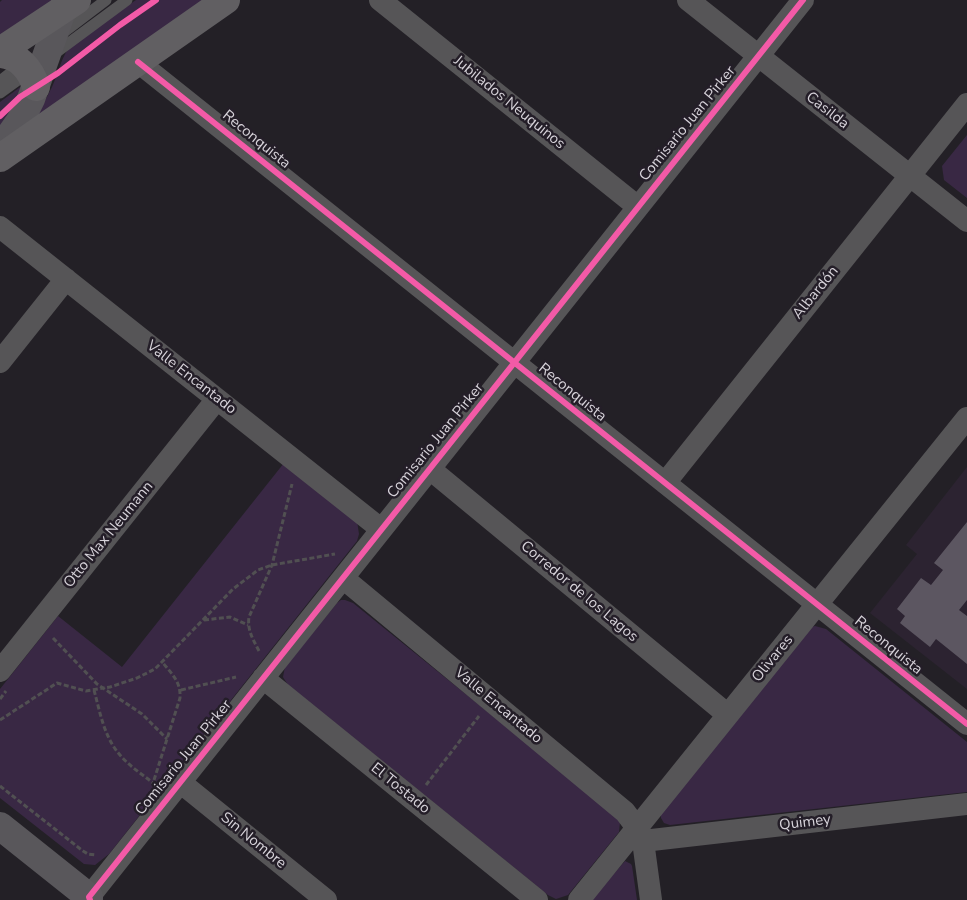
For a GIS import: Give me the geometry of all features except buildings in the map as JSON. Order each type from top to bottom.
[{"type":"main road","points":[[0,158],[226,0]]},
{"type":"main road","points":[[28,60],[69,3]]},
{"type":"street","name":"Jubilados Neuquinos","points":[[380,0],[638,207]]},
{"type":"street","name":"Casilda","points":[[688,0],[967,221]]},
{"type":"street","name":"Comisario Juan Pirker","points":[[87,899],[172,778],[259,668],[338,569],[382,530],[803,0]]},
{"type":"street","points":[[0,149],[20,120],[28,60],[69,3]]},
{"type":"street","name":"Reconquista","points":[[138,62],[967,724]]},
{"type":"street","name":"Albardón","points":[[665,483],[967,104]]},
{"type":"street","name":"Valle Encantado","points":[[0,227],[382,530]]},
{"type":"street","points":[[0,362],[66,279]]},
{"type":"street","name":"Otto Max Neumann","points":[[0,671],[217,399]]},
{"type":"street","name":"Olivares","points":[[579,900],[640,835],[728,715],[967,418]]},
{"type":"street","name":"Corredor de los Lagos","points":[[430,469],[728,715]]},
{"type":"street","name":"Valle Encantado","points":[[338,569],[620,807],[640,835]]},
{"type":"street","name":"El Tostado","points":[[259,668],[537,900]]},
{"type":"street","name":"Sin Nombre","points":[[172,778],[326,900]]},
{"type":"street","name":"Quimey","points":[[640,835],[967,804]]},
{"type":"street","points":[[0,826],[87,899]]},
{"type":"street","points":[[640,835],[650,900]]},
{"type":"lane","points":[[0,81],[106,0]]},
{"type":"lane","points":[[0,93],[28,60],[128,0]]},
{"type":"path","points":[[259,668],[260,652],[248,625],[249,617],[272,565],[294,476]]},
{"type":"path","points":[[0,720],[57,683],[86,691],[110,687],[147,674],[163,663],[246,578],[258,570],[272,565],[338,553],[338,569]]},
{"type":"path","points":[[204,620],[230,617],[248,625]]},
{"type":"path","points":[[50,635],[91,678],[142,714],[167,739]]},
{"type":"path","points":[[260,652],[266,644]]},
{"type":"path","points":[[163,663],[178,682],[180,698],[151,790],[172,778]]},
{"type":"path","points":[[180,690],[240,676],[234,684]]},
{"type":"path","points":[[94,690],[105,730],[112,744],[128,763],[153,783]]},
{"type":"path","points":[[424,788],[480,714]]},
{"type":"path","points":[[0,786],[83,851],[93,855],[101,852]]},
{"type":"shaded area","points":[[2,0],[55,0],[0,43],[0,2]]},
{"type":"shaded area","points":[[136,0],[207,0],[29,124],[47,97],[63,59],[72,44]]},
{"type":"shaded area","points":[[23,85],[20,97],[0,130],[0,102]]},
{"type":"shaded area","points":[[967,135],[967,198],[944,180],[942,166]]},
{"type":"shaded area","points":[[284,463],[357,521],[359,534],[357,541],[109,854],[95,865],[84,864],[0,798],[0,689],[58,616],[122,667]]},
{"type":"shaded area","points":[[967,467],[967,689],[870,613],[917,554],[906,545]]},
{"type":"shaded area","points":[[341,600],[353,603],[614,814],[620,822],[619,832],[568,895],[556,899],[548,895],[288,685],[283,677],[285,667]]},
{"type":"shaded area","points":[[812,627],[826,629],[967,742],[967,792],[670,825],[664,823],[661,814]]},
{"type":"shaded area","points":[[625,861],[632,866],[637,900],[591,900]]},
{"type":"cycle path","points":[[0,116],[20,97],[58,73],[156,0]]},
{"type":"cycle path","points":[[90,900],[89,897],[803,0]]},
{"type":"cycle path","points":[[138,62],[967,724]]}]
